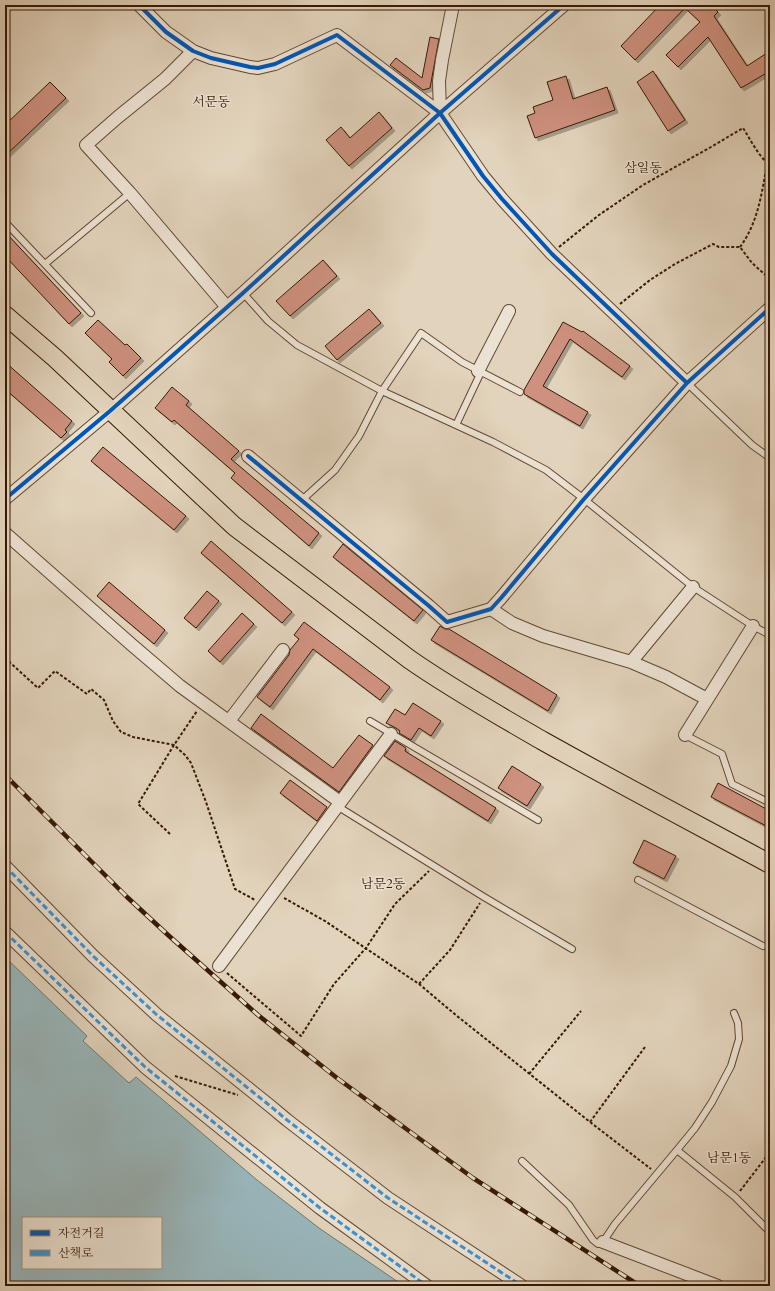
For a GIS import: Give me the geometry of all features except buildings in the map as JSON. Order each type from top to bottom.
[{"type":"main road","points":[[5,315],[54,358],[234,526],[375,634],[433,676],[566,754],[770,864]]},
{"type":"street","points":[[139,5],[166,32],[193,51],[211,58],[258,68],[275,64],[337,35],[440,113],[483,176],[502,199],[552,254],[686,384]]},
{"type":"street","points":[[440,113],[439,81],[453,5]]},
{"type":"street","points":[[5,499],[110,411],[440,113],[564,5]]},
{"type":"street","points":[[193,51],[165,79],[86,145],[130,193],[226,306]]},
{"type":"street","points":[[248,456],[447,622],[490,609],[501,598],[584,499],[686,384],[770,308]]},
{"type":"street","points":[[480,371],[509,311]]},
{"type":"street","points":[[5,533],[180,686],[339,804]]},
{"type":"street","points":[[631,662],[693,587]]},
{"type":"street","points":[[490,609],[512,623],[543,636],[631,662],[666,677],[707,700]]},
{"type":"street","points":[[685,735],[754,626]]},
{"type":"street","points":[[229,721],[283,650]]},
{"type":"street","points":[[218,966],[391,734]]},
{"type":"street","points":[[5,866],[93,956],[151,1009],[286,1120],[388,1198],[522,1286]]},
{"type":"street","points":[[5,932],[145,1067],[320,1208],[427,1286]]},
{"type":"street","points":[[603,1242],[718,1286]]},
{"type":"lane","points":[[45,264],[130,193]]},
{"type":"lane","points":[[5,222],[91,313]]},
{"type":"lane","points":[[243,292],[268,321],[297,346],[382,391],[493,442],[546,470],[693,587],[770,635]]},
{"type":"lane","points":[[302,500],[335,470],[359,436],[382,391],[421,333],[462,362],[520,392]]},
{"type":"lane","points":[[456,425],[480,371]]},
{"type":"lane","points":[[686,384],[752,445],[770,458]]},
{"type":"lane","points":[[370,721],[538,820]]},
{"type":"lane","points":[[685,735],[722,754],[732,784],[770,803]]},
{"type":"lane","points":[[339,804],[484,897],[572,949]]},
{"type":"lane","points":[[638,880],[763,946]]},
{"type":"lane","points":[[522,1161],[569,1205],[593,1240],[598,1244],[603,1242],[615,1224],[678,1150],[712,1102],[730,1066],[739,1039],[738,1023],[734,1014]]},
{"type":"lane","points":[[678,1150],[735,1197],[770,1232]]},
{"type":"path","points":[[552,254],[566,240],[643,185],[743,128],[763,159],[769,164],[757,214],[750,232],[740,247]]},
{"type":"path","points":[[611,311],[650,280],[675,264],[713,244],[719,246],[740,247]]},
{"type":"path","points":[[740,247],[752,263],[770,279]]},
{"type":"path","points":[[5,658],[38,688],[54,671],[87,694],[91,689],[104,700],[116,726],[121,732],[133,738],[174,745],[185,755],[191,763],[235,889],[265,904]]},
{"type":"path","points":[[170,834],[138,804],[174,745],[203,703]]},
{"type":"path","points":[[218,966],[301,1036],[334,984],[366,948],[395,904],[424,877],[433,865]]},
{"type":"path","points":[[274,892],[325,921],[419,984],[529,1074],[658,1174]]},
{"type":"path","points":[[419,984],[450,950],[484,897]]},
{"type":"path","points":[[529,1074],[581,1011]]},
{"type":"path","points":[[590,1122],[645,1047]]},
{"type":"path","points":[[174,1076],[240,1096]]},
{"type":"path","points":[[735,1197],[770,1152]]},
{"type":"water","points":[[5,957],[87,1036],[83,1041],[129,1083],[136,1077],[257,1180],[319,1228],[404,1286],[5,1286]]},
{"type":"railway","points":[[5,775],[127,897],[258,1015],[337,1078],[473,1178],[640,1286]]},
{"type":"marked path","points":[[5,866],[93,956],[157,1015],[287,1120],[388,1198],[522,1286]]},
{"type":"marked path","points":[[5,932],[145,1067],[320,1208],[427,1286]]},
{"type":"cycle path","points":[[139,5],[166,32],[193,51],[211,58],[250,67],[258,68],[275,64],[337,35],[440,113],[483,176],[552,254],[687,383]]},
{"type":"cycle path","points":[[5,499],[110,411],[243,293],[440,113],[564,5]]},
{"type":"cycle path","points":[[248,456],[447,622],[491,609],[584,499],[687,383],[770,308]]},
{"type":"district","name":"서문동","points":[[211,102]]},
{"type":"district","name":"삼일동","points":[[643,168]]},
{"type":"district","name":"남문2동","points":[[383,884]]},
{"type":"district","name":"남문1동","points":[[729,1158]]}]
